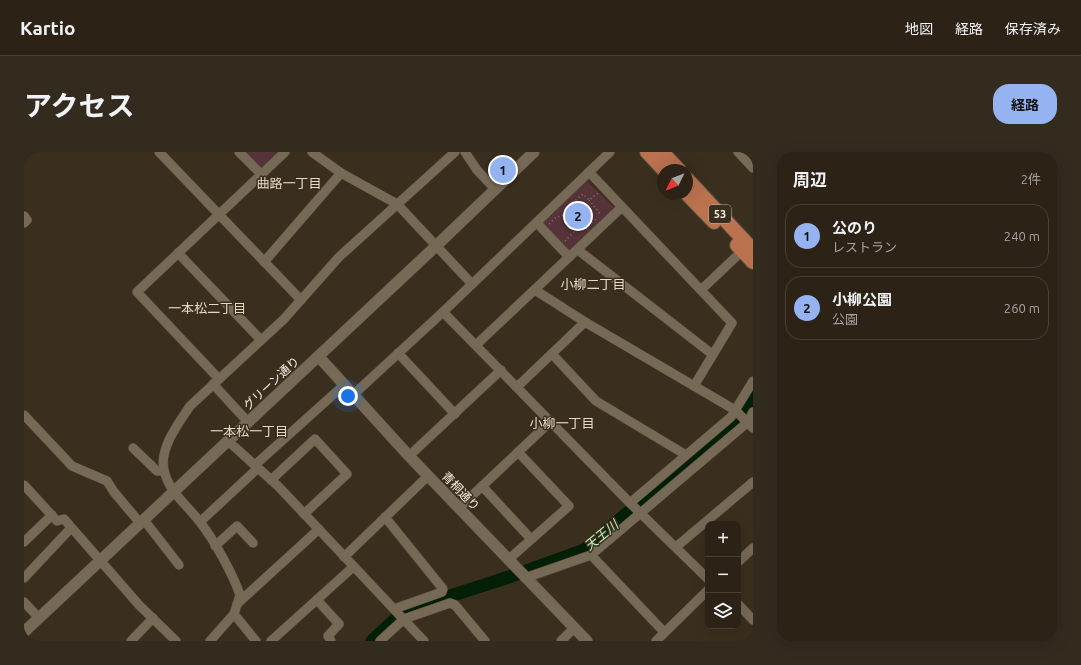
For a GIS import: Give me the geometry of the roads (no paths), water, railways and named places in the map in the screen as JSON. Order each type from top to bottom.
[{"type":"main road","points":[[647,152],[658,164]]},
{"type":"main road","points":[[662,152],[673,164]]},
{"type":"main road","name":"53","points":[[693,185],[749,246],[753,262]]},
{"type":"main road","name":"53","points":[[693,199],[749,246]]},
{"type":"street","points":[[159,152],[301,300]]},
{"type":"street","points":[[240,152],[261,174]]},
{"type":"street","points":[[248,422],[216,382],[136,292],[285,152]]},
{"type":"street","points":[[312,152],[341,173],[397,204],[472,284]]},
{"type":"street","points":[[210,641],[234,614],[240,595],[238,588],[215,546],[200,522],[170,485],[164,471],[165,451],[179,423],[190,406],[284,319],[339,257],[454,152]]},
{"type":"street","points":[[465,152],[477,170],[495,188]]},
{"type":"street","name":"グリーン通り","points":[[24,632],[436,246],[534,152]]},
{"type":"street","points":[[353,394],[472,284],[541,226],[589,172],[610,152]]},
{"type":"street","points":[[738,152],[753,168]]},
{"type":"street","points":[[589,172],[732,322],[694,386]]},
{"type":"street","points":[[264,262],[341,173]]},
{"type":"street","points":[[476,345],[578,250],[589,232],[622,207]]},
{"type":"street","points":[[24,216],[27,220],[24,223]]},
{"type":"street","points":[[541,226],[569,257]]},
{"type":"street","points":[[701,290],[749,246]]},
{"type":"street","points":[[578,250],[712,354]]},
{"type":"street","points":[[178,253],[261,340]]},
{"type":"street","points":[[535,290],[585,322],[735,410],[750,425]]},
{"type":"street","points":[[443,312],[518,386],[630,503],[705,576]]},
{"type":"street","points":[[518,386],[585,322]]},
{"type":"street","points":[[398,353],[455,414]]},
{"type":"street","points":[[552,354],[596,401],[686,455]]},
{"type":"street","name":"青桐通り","points":[[318,357],[409,456],[587,641]]},
{"type":"street","points":[[409,456],[502,370]]},
{"type":"street","points":[[630,503],[731,417],[753,381]]},
{"type":"street","points":[[200,522],[257,466],[344,385]]},
{"type":"street","points":[[525,578],[591,555],[750,425],[753,412]]},
{"type":"street","points":[[24,415],[72,466],[107,481],[114,492],[142,521],[179,565]]},
{"type":"street","points":[[459,508],[551,421]]},
{"type":"street","points":[[271,480],[315,439],[347,474],[304,514]]},
{"type":"street","points":[[228,441],[271,480],[319,529],[352,568],[404,619],[424,641]]},
{"type":"street","points":[[133,448],[157,471],[164,471]]},
{"type":"street","points":[[508,560],[569,506],[518,452]]},
{"type":"street","points":[[344,557],[428,476]]},
{"type":"street","points":[[676,547],[753,482]]},
{"type":"street","points":[[24,485],[58,521],[64,519],[100,562],[176,641]]},
{"type":"street","points":[[482,486],[531,539]]},
{"type":"street","points":[[24,542],[52,515]]},
{"type":"street","points":[[385,517],[444,589],[442,592],[394,609]]},
{"type":"street","points":[[215,546],[237,526],[253,543]]},
{"type":"street","points":[[24,578],[71,528]]},
{"type":"street","points":[[236,604],[319,529]]},
{"type":"street","points":[[741,559],[753,548]]},
{"type":"street","points":[[591,555],[664,632]]},
{"type":"street","points":[[271,641],[352,568]]},
{"type":"street","points":[[656,641],[705,593]]},
{"type":"street","points":[[317,600],[339,624],[328,636],[331,641]]},
{"type":"street","points":[[24,602],[39,618]]},
{"type":"street","points":[[382,640],[404,619],[450,603],[455,605],[485,641]]},
{"type":"street","points":[[741,607],[753,620]]},
{"type":"street","points":[[234,614],[256,641]]},
{"type":"street","points":[[131,641],[153,618]]},
{"type":"street","points":[[561,641],[574,628]]},
{"type":"waterway","name":"天王川","points":[[372,641],[404,611],[512,576],[584,550],[726,429],[741,413],[753,394]]},
{"type":"place","name":"公のり","points":[[503,170]]},
{"type":"place","name":"小柳公園","points":[[578,216]]},
{"type":"district","name":"曲路一丁目","points":[[289,183]]},
{"type":"district","name":"小柳二丁目","points":[[593,284]]},
{"type":"district","name":"一本松二丁目","points":[[207,308]]},
{"type":"district","name":"小柳一丁目","points":[[562,423]]},
{"type":"district","name":"一本松一丁目","points":[[249,431]]}]
